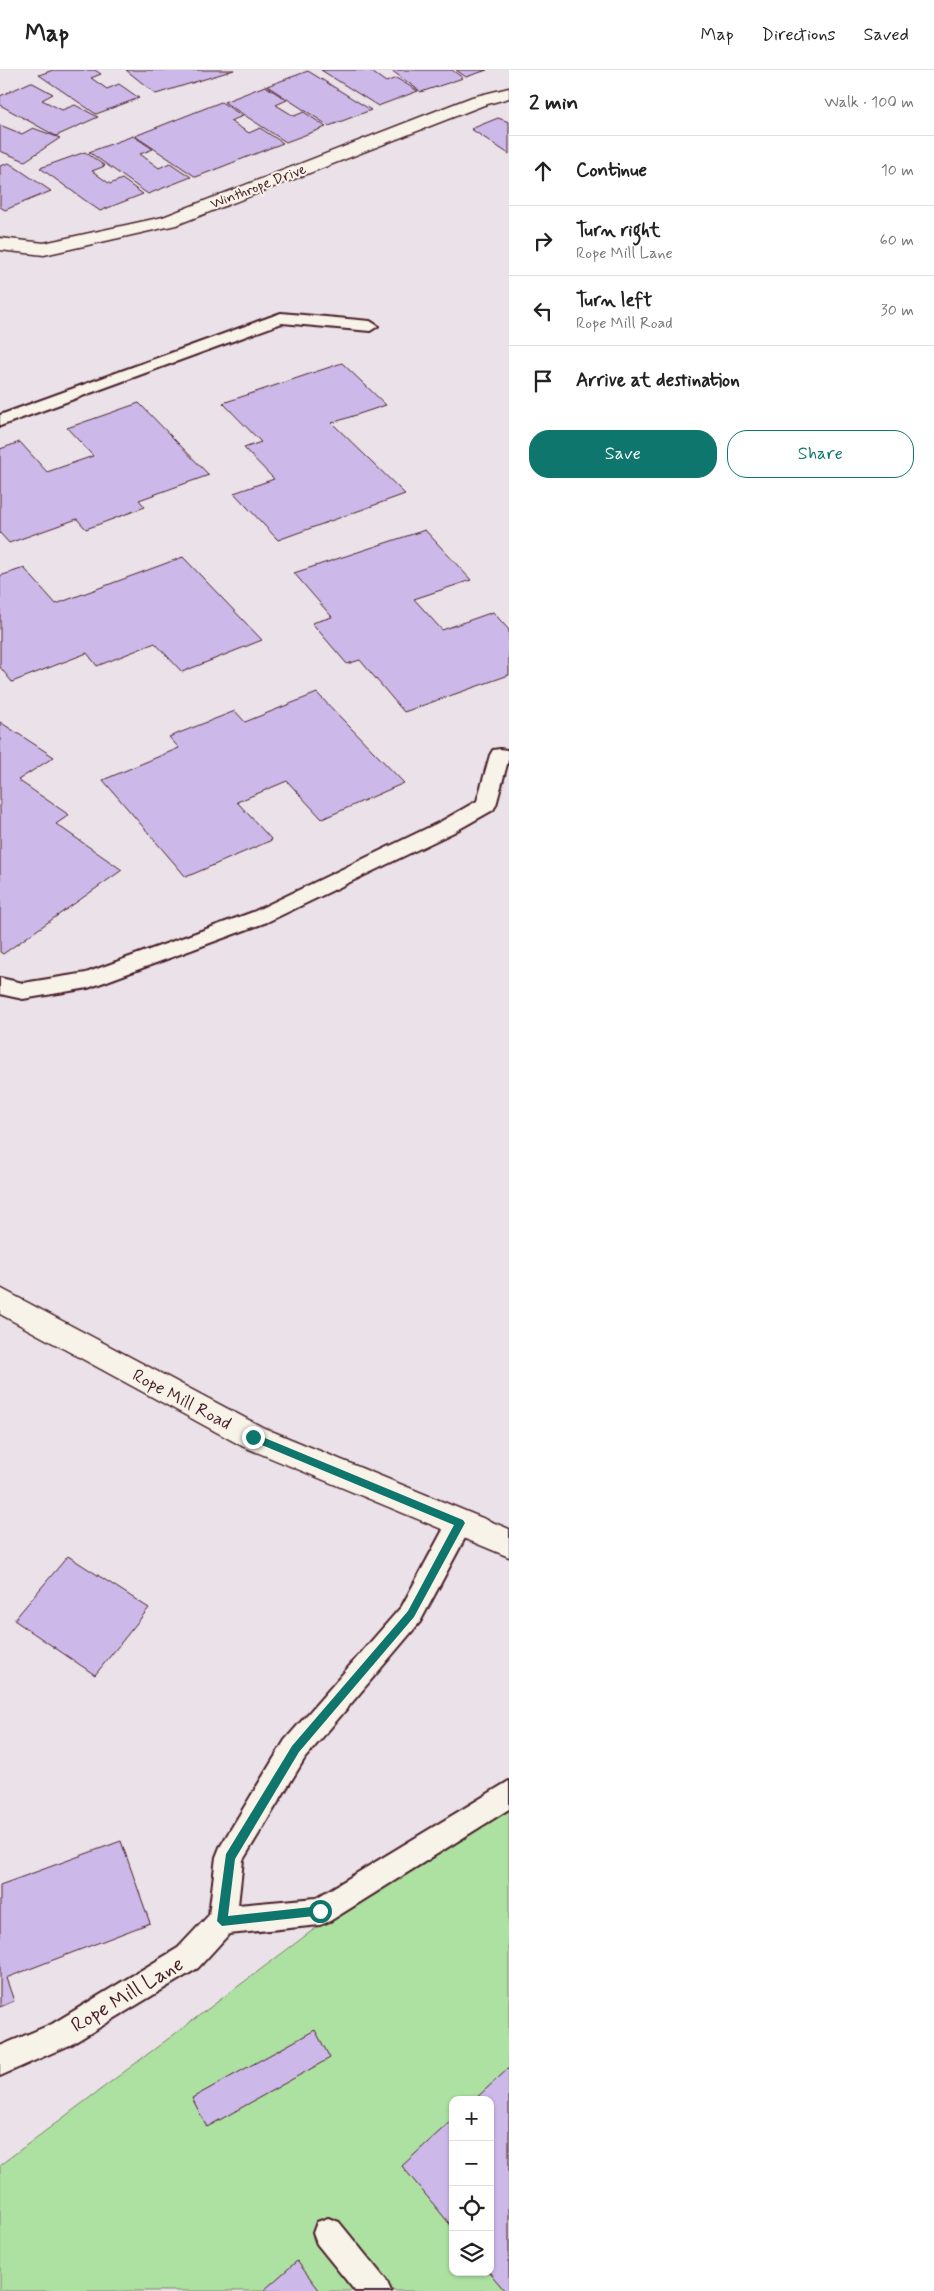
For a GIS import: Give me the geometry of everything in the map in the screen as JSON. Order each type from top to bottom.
[{"type":"street","name":"Winthrope Drive","points":[[0,244],[44,249],[169,221],[478,101],[509,93]]},
{"type":"street","name":"Rope Mill Road","points":[[0,1300],[253,1437],[509,1543]]},
{"type":"lane","points":[[0,420],[282,318],[370,326]]},
{"type":"lane","points":[[0,986],[23,991],[88,980],[260,917],[447,827],[486,805],[500,755]]},
{"type":"lane","points":[[460,1523],[411,1614],[295,1749],[230,1857],[222,1921],[320,1911],[509,1794]]},
{"type":"lane","name":"Rope Mill Lane","points":[[0,2061],[62,2034],[188,1958],[222,1921]]},
{"type":"lane","points":[[328,2233],[376,2291]]},
{"type":"green space","points":[[509,1783],[509,2291],[0,2291],[0,2165]]},
{"type":"building","points":[[53,70],[95,70],[101,74],[91,78],[107,89],[119,84],[139,98],[96,114],[39,75]]},
{"type":"building","points":[[126,70],[234,70],[156,94]]},
{"type":"building","points":[[321,70],[369,70],[386,82],[396,78],[418,91],[378,106]]},
{"type":"building","points":[[391,70],[452,70],[463,78],[421,92]]},
{"type":"building","points":[[456,70],[487,70],[466,77]]},
{"type":"building","points":[[308,71],[371,110],[329,126],[267,86]]},
{"type":"building","points":[[31,82],[53,94],[42,100],[62,110],[75,105],[98,117],[56,136],[0,105],[0,96]]},
{"type":"building","points":[[265,86],[287,100],[276,105],[294,116],[304,112],[326,127],[286,142],[224,102]]},
{"type":"building","points":[[221,102],[243,116],[230,121],[249,133],[260,128],[283,143],[196,177],[135,136]]},
{"type":"building","points":[[498,118],[509,122],[509,154],[471,129]]},
{"type":"building","points":[[0,125],[22,134],[33,128],[60,138],[25,161],[0,151]]},
{"type":"building","points":[[133,136],[153,149],[140,154],[159,168],[170,163],[191,177],[148,194],[89,152]]},
{"type":"building","points":[[85,152],[105,166],[92,171],[110,184],[122,179],[143,194],[100,211],[40,168]]},
{"type":"building","points":[[9,163],[51,191],[5,210],[0,207],[0,166]]},
{"type":"building","points":[[342,363],[386,405],[332,423],[405,494],[278,540],[234,493],[274,479],[244,448],[261,442],[223,403]]},
{"type":"building","points":[[139,403],[209,475],[139,500],[145,507],[86,529],[77,519],[9,543],[0,533],[0,449],[20,442],[47,472],[93,456],[67,428]]},
{"type":"building","points":[[425,530],[471,580],[414,599],[442,630],[493,612],[509,630],[509,675],[404,712],[360,660],[347,664],[312,623],[332,617],[294,573]]},
{"type":"building","points":[[183,557],[262,640],[182,672],[155,643],[97,666],[87,653],[12,682],[0,667],[0,576],[24,568],[56,604]]},
{"type":"building","points":[[317,693],[404,783],[322,819],[287,781],[237,802],[272,840],[186,877],[103,780],[179,748],[169,737],[235,711],[245,722]]},
{"type":"building","points":[[0,722],[54,757],[18,780],[69,815],[56,824],[122,870],[3,954],[0,952]]},
{"type":"building","points":[[68,1556],[149,1608],[95,1675],[14,1620]]},
{"type":"building","points":[[121,1841],[150,1923],[6,1978],[14,2001],[0,2007],[0,1885]]},
{"type":"building","points":[[315,2030],[330,2058],[207,2127],[192,2098]]},
{"type":"building","points":[[509,2068],[509,2291],[505,2291],[492,2276],[494,2276],[494,2096],[478,2096]]},
{"type":"building","points":[[449,2123],[449,2223],[402,2166]]},
{"type":"building","points":[[297,2261],[320,2291],[263,2291]]},
{"type":"route","points":[[253,1437],[460,1523],[411,1614],[295,1749],[230,1857],[222,1921],[320,1911]]}]
